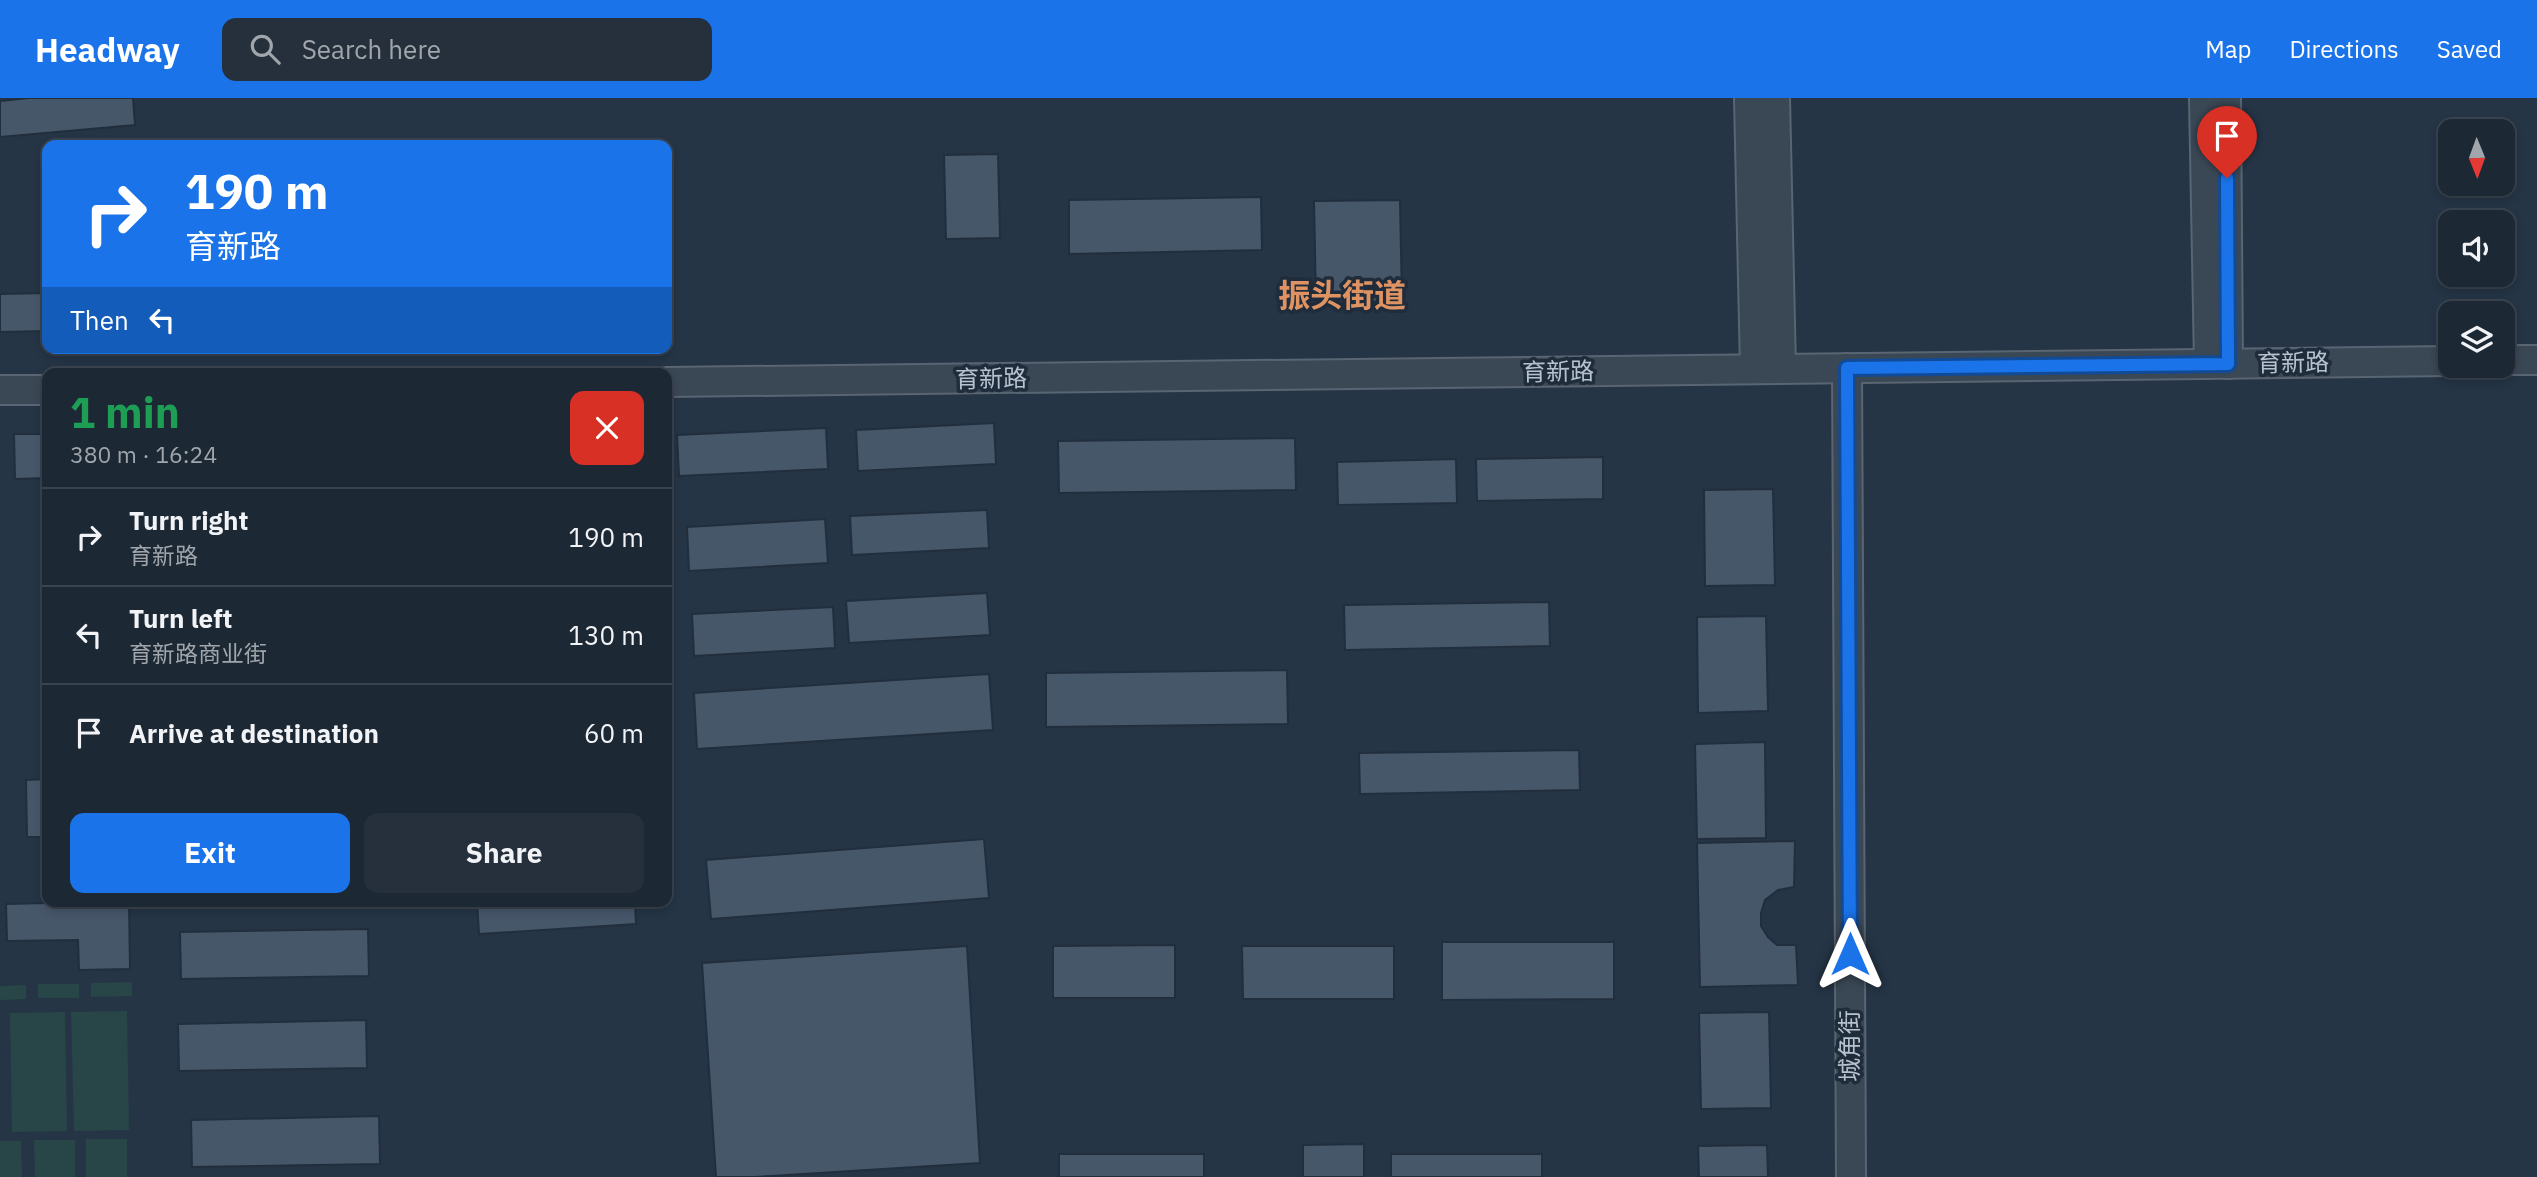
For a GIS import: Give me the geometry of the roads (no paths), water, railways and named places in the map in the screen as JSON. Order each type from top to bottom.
[{"type":"street","points":[[1749,98],[1768,369]]},
{"type":"street","points":[[1768,369],[1775,98]]},
{"type":"street","points":[[2204,98],[2219,364]]},
{"type":"street","points":[[2219,364],[2226,98]]},
{"type":"street","points":[[2515,360],[2537,360]]},
{"type":"street","name":"育新路","points":[[672,382],[2438,361]]},
{"type":"street","name":"城角街","points":[[1847,368],[1851,1177]]},
{"type":"street","points":[[0,390],[42,390]]},
{"type":"district","name":"振头街道","points":[[1342,296]]}]
